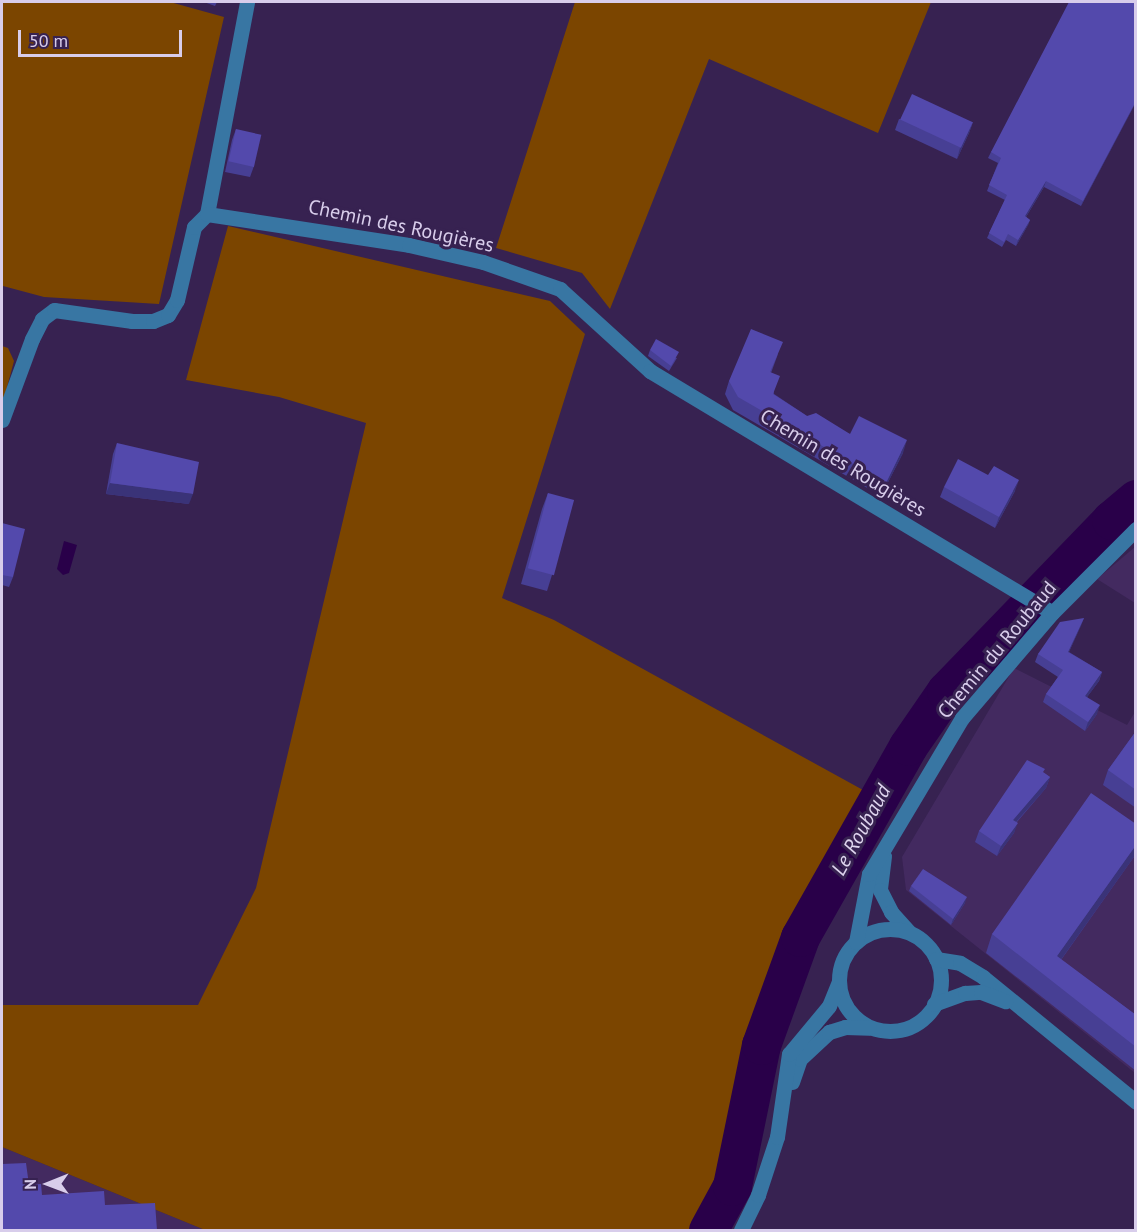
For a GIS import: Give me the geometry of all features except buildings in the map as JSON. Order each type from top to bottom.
[{"type":"street","points":[[2,420],[32,339],[42,319],[54,310],[132,321],[153,321],[168,315],[177,300],[194,227],[207,214],[247,2]]},
{"type":"street","name":"Chemin des Rougières","points":[[207,214],[409,245],[483,262],[560,289],[650,371],[1047,610]]},
{"type":"street","name":"Chemin du Roubaud","points":[[856,942],[869,874],[962,718],[1047,610],[1136,529]]},
{"type":"street","name":"Chemin du Roubaud","points":[[887,841],[880,890],[891,912],[909,932]]},
{"type":"street","points":[[741,1230],[758,1195],[785,1098],[800,1059],[810,1046],[839,1028],[904,1029],[919,1022],[934,1004],[941,979],[936,959],[922,939],[909,932],[879,929],[856,942],[843,959],[839,981],[828,1006],[789,1054],[785,1098]]},
{"type":"street","points":[[936,959],[970,967],[1136,1102]]},
{"type":"street","points":[[839,981],[847,1008],[872,1028]]},
{"type":"street","points":[[934,1004],[964,993],[981,993],[998,996],[1023,1012]]},
{"type":"shaded area","points":[[2,2],[170,2],[224,17],[159,304],[44,297],[3,286],[2,290]]},
{"type":"shaded area","points":[[575,2],[931,2],[878,133],[709,59],[610,309],[582,273],[496,248]]},
{"type":"shaded area","points":[[228,226],[550,301],[585,334],[502,598],[554,620],[863,790],[782,944],[753,1049],[726,1174],[702,1217],[689,1230],[205,1230],[2,1147],[2,1005],[198,1005],[256,888],[366,423],[279,397],[186,380]]},
{"type":"shaded area","points":[[2,346],[8,348],[14,361],[2,406]]},
{"type":"shaded area","points":[[64,541],[77,545],[69,573],[63,575],[57,569]]},
{"type":"shaded area","points":[[1135,547],[1135,603],[1097,579]]},
{"type":"shaded area","points":[[1014,668],[1127,725],[1135,712],[1135,1073],[906,890],[902,857]]},
{"type":"shaded area","points":[[2,1147],[205,1230],[2,1230]]},
{"type":"waterway","name":"Le Roubaud","points":[[708,1230],[732,1186],[761,1045],[800,937],[908,746],[946,691],[1111,520],[1136,499]]}]
